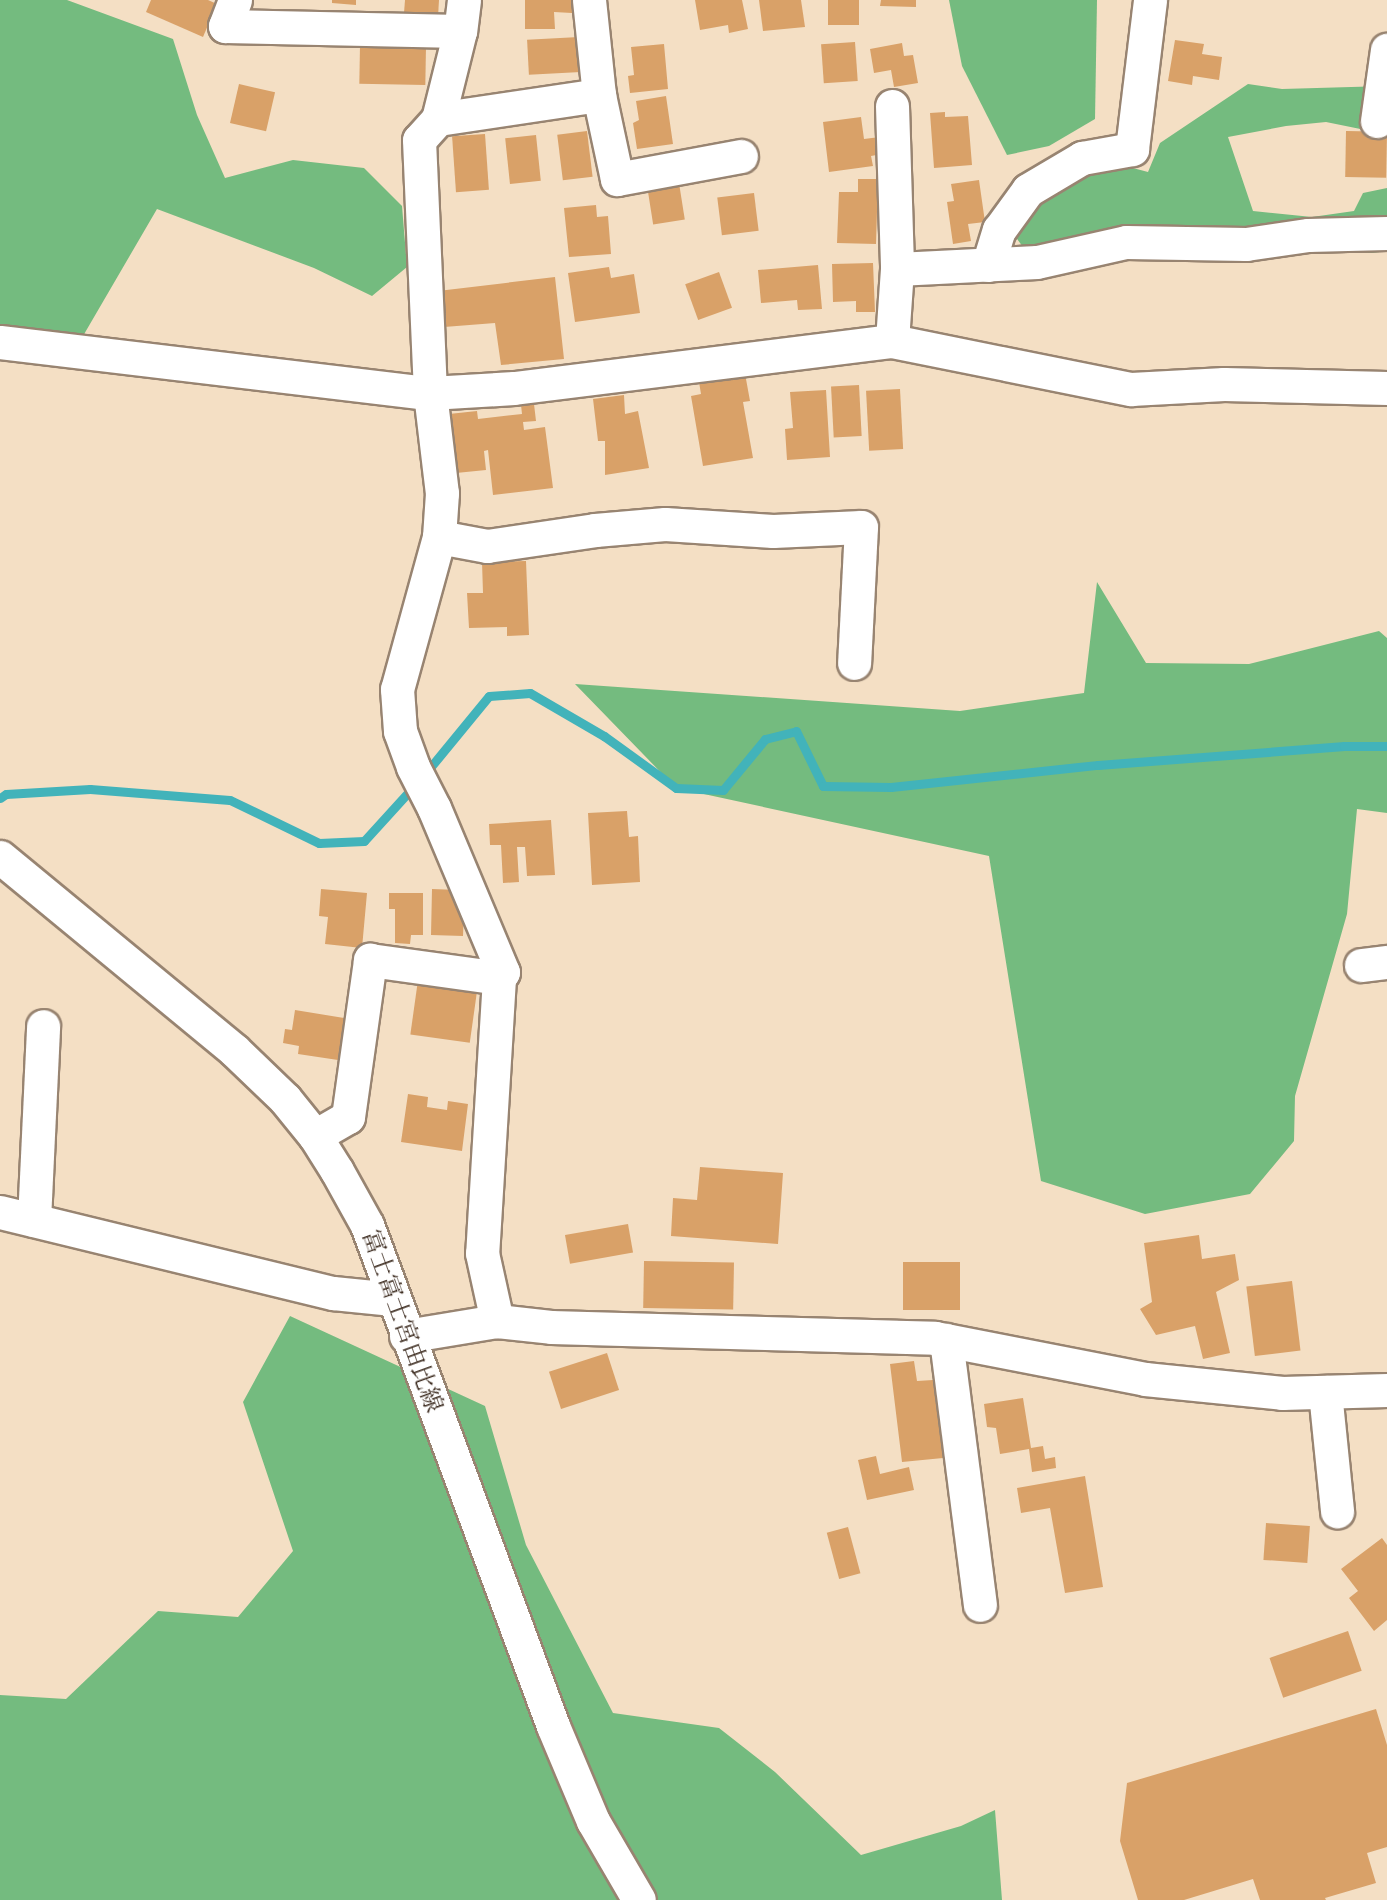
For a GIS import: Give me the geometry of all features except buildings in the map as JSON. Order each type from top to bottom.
[{"type":"street","points":[[235,0],[225,26],[462,16],[438,119],[419,140],[430,393],[442,493],[439,537],[397,689],[400,731],[413,767],[434,808],[503,972],[499,978],[482,1253],[497,1321]]},
{"type":"street","points":[[589,0],[599,95],[617,179],[741,156]]},
{"type":"street","points":[[988,266],[999,230],[1029,190],[1082,158],[1132,149],[1150,0]]},
{"type":"street","points":[[1377,121],[1387,50]]},
{"type":"street","points":[[438,119],[599,95]]},
{"type":"street","points":[[892,106],[897,269],[892,341]]},
{"type":"street","points":[[897,269],[1037,262],[1126,243],[1246,244],[1308,235],[1387,233]]},
{"type":"street","points":[[0,342],[430,393],[514,388],[892,341],[1131,389],[1224,384],[1387,388]]},
{"type":"street","points":[[439,537],[487,546],[595,530],[665,524],[773,531],[861,527],[854,663]]},
{"type":"street","name":"富士富士宮由比線","points":[[0,857],[234,1050],[285,1099],[315,1136],[367,1225],[406,1336],[553,1726],[593,1821],[639,1900]]},
{"type":"street","points":[[315,1136],[348,1117],[370,960],[499,978]]},
{"type":"street","points":[[34,1220],[43,1026]]},
{"type":"street","points":[[0,1212],[333,1293],[393,1299]]},
{"type":"street","points":[[406,1336],[497,1321],[551,1327],[946,1340],[1145,1379],[1282,1393],[1387,1390]]},
{"type":"street","points":[[946,1340],[980,1605]]},
{"type":"street","points":[[1325,1392],[1337,1511]]},
{"type":"green space","points":[[0,0],[67,0],[173,39],[197,115],[225,178],[293,160],[364,168],[402,206],[407,267],[372,296],[314,268],[157,209],[83,336],[0,325]]},
{"type":"green space","points":[[949,0],[1097,0],[1095,119],[1049,146],[1007,155],[962,66]]},
{"type":"green space","points":[[1248,84],[1282,89],[1386,86],[1385,134],[1326,122],[1286,126],[1228,137],[1253,211],[1312,217],[1354,211],[1363,193],[1387,188],[1387,251],[1372,253],[1300,249],[1031,258],[1006,224],[1095,158],[1148,172],[1160,143]]},
{"type":"green space","points":[[1097,582],[1146,663],[1249,664],[1379,631],[1387,638],[1387,813],[1357,809],[1347,914],[1295,1096],[1294,1141],[1250,1194],[1145,1214],[1041,1181],[989,856],[676,788],[575,684],[960,711],[1084,693]]},
{"type":"green space","points":[[290,1316],[485,1406],[526,1545],[613,1713],[719,1728],[775,1772],[861,1855],[961,1826],[995,1810],[1002,1900],[0,1900],[0,1695],[66,1699],[158,1611],[238,1617],[293,1551],[243,1402]]},
{"type":"waterway","points":[[424,775],[489,696],[530,693],[604,736],[676,788],[723,790],[765,739],[796,731],[823,786],[891,787],[1098,765],[1344,746],[1387,746]]},
{"type":"waterway","points":[[0,798],[6,794],[90,789],[230,800],[319,843],[364,841],[415,785]]}]
